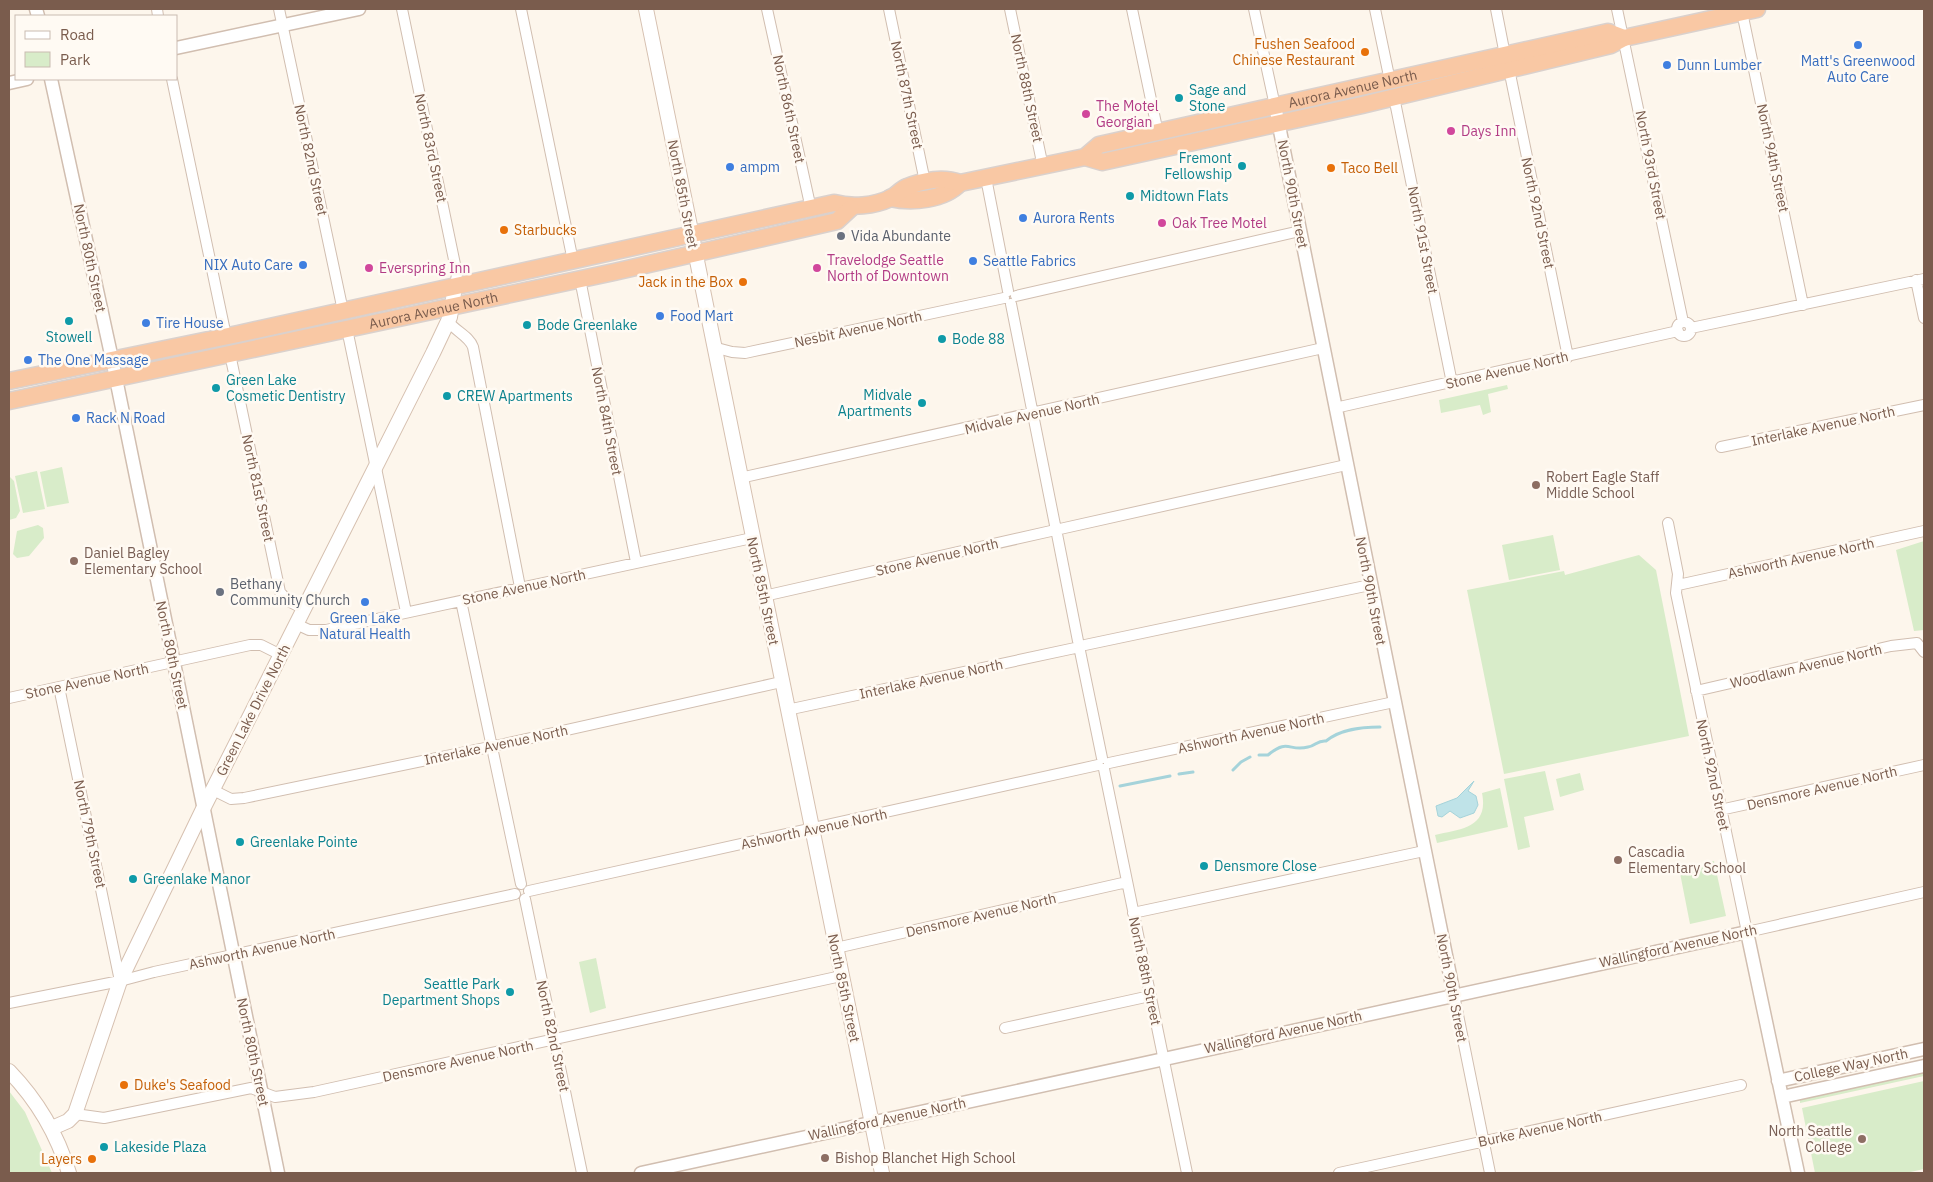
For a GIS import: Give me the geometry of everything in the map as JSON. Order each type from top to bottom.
[{"type":"highway","name":"Aurora Avenue North","points":[[1085,157],[1099,145],[1275,106],[1456,66],[1507,62],[1611,45],[1624,38],[1750,10]]},
{"type":"highway","name":"Aurora Avenue North","points":[[9,381],[455,287],[572,254],[691,234],[834,204],[851,208],[890,198],[906,187],[925,182],[947,178],[960,183],[1085,157],[1102,162],[1421,91],[1507,62]]},
{"type":"highway","points":[[1421,91],[1424,83],[1449,76],[1456,66]]},
{"type":"highway","name":"Aurora Avenue North","points":[[890,198],[908,202],[928,198],[952,191],[960,183]]},
{"type":"highway","name":"Aurora Avenue North","points":[[9,401],[347,329],[450,314],[580,279],[838,221],[851,208]]},
{"type":"main road","name":"North 85th Street","points":[[646,9],[882,1173]]},
{"type":"main road","name":"Green Lake Drive North","points":[[75,1114],[120,981],[203,809],[376,466],[450,314],[455,287]]},
{"type":"main road","points":[[9,1071],[34,1100],[52,1128],[69,1173]]},
{"type":"main road","points":[[52,1128],[68,1121],[75,1114]]},
{"type":"street","name":"North 82nd Street","points":[[279,9],[343,311]]},
{"type":"street","points":[[178,48],[359,9]]},
{"type":"street","name":"North 83rd Street","points":[[402,9],[457,274],[455,287]]},
{"type":"street","points":[[521,9],[572,254]]},
{"type":"street","name":"North 86th Street","points":[[767,9],[811,209]]},
{"type":"street","name":"North 87th Street","points":[[889,9],[925,182]]},
{"type":"street","name":"North 88th Street","points":[[1010,9],[1043,166]]},
{"type":"street","points":[[1132,9],[1158,133]]},
{"type":"street","name":"North 90th Street","points":[[1254,9],[1490,1173]]},
{"type":"street","points":[[1375,9],[1390,81]]},
{"type":"street","name":"North 92nd Street","points":[[1496,9],[1568,357]]},
{"type":"street","name":"North 93rd Street","points":[[1617,9],[1684,327]]},
{"type":"street","name":"North 94th Street","points":[[1750,10],[1803,305]]},
{"type":"street","points":[[9,83],[22,80]]},
{"type":"street","name":"North 80th Street","points":[[51,80],[112,359],[278,1173]]},
{"type":"street","points":[[172,80],[226,336]]},
{"type":"street","name":"North 91st Street","points":[[1394,97],[1452,383]]},
{"type":"street","name":"North 88th Street","points":[[986,178],[1186,1173]]},
{"type":"street","name":"Nesbit Avenue North","points":[[713,347],[745,353],[1010,297],[1300,231]]},
{"type":"street","name":"North 84th Street","points":[[580,279],[636,562]]},
{"type":"street","points":[[1920,280],[1924,318]]},
{"type":"street","name":"Stone Avenue North","points":[[1335,408],[1568,357],[1684,327],[1803,305],[1920,280]]},
{"type":"street","points":[[450,314],[457,332],[468,339],[473,347],[520,588]]},
{"type":"street","points":[[347,329],[406,612]]},
{"type":"street","name":"Midvale Avenue North","points":[[740,478],[1323,348]]},
{"type":"street","name":"North 81st Street","points":[[230,354],[280,592],[288,601],[304,609]]},
{"type":"street","name":"Interlake Avenue North","points":[[1721,447],[1924,405]]},
{"type":"street","name":"Stone Avenue North","points":[[764,596],[1346,465]]},
{"type":"street","name":"North 92nd Street","points":[[1668,523],[1678,574],[1676,594],[1798,1173]]},
{"type":"street","name":"Ashworth Avenue North","points":[[1678,585],[1924,531]]},
{"type":"street","name":"Stone Avenue North","points":[[296,624],[309,630],[321,630],[752,538]]},
{"type":"street","name":"Interlake Avenue North","points":[[787,710],[1370,585]]},
{"type":"street","points":[[461,601],[521,884]]},
{"type":"street","name":"Woodlawn Avenue North","points":[[1696,691],[1891,646],[1917,643],[1924,652]]},
{"type":"street","name":"Stone Avenue North","points":[[9,698],[256,644],[281,655]]},
{"type":"street","name":"Interlake Avenue North","points":[[213,790],[227,798],[240,799],[492,747],[782,682]]},
{"type":"street","name":"North 79th Street","points":[[59,687],[120,981]]},
{"type":"street","name":"Ashworth Avenue North","points":[[527,895],[1103,764],[1394,702]]},
{"type":"street","name":"Densmore Avenue North","points":[[1720,810],[1924,765]]},
{"type":"street","points":[[1133,913],[1424,851]]},
{"type":"street","name":"Densmore Avenue North","points":[[836,948],[1127,882]]},
{"type":"street","points":[[521,884],[526,885],[527,895],[518,898],[515,894],[516,887],[521,884]]},
{"type":"street","name":"Wallingford Avenue North","points":[[641,1173],[1924,892]]},
{"type":"street","name":"Ashworth Avenue North","points":[[9,1003],[120,981],[515,894]]},
{"type":"street","name":"North 82nd Street","points":[[527,895],[553,1040],[582,1173]]},
{"type":"street","name":"Densmore Avenue North","points":[[75,1114],[104,1118],[251,1088],[275,1097],[314,1092],[841,976]]},
{"type":"street","points":[[1005,1028],[1150,996]]},
{"type":"street","name":"College Way North","points":[[1778,1081],[1924,1049]]},
{"type":"street","name":"College Way North","points":[[1782,1097],[1924,1066]]},
{"type":"street","name":"Burke Avenue North","points":[[1339,1173],[1741,1085]]},
{"type":"green space","points":[[1507,385],[1508,389],[1488,394],[1491,412],[1483,415],[1480,405],[1441,413],[1439,400]]},
{"type":"green space","points":[[62,467],[69,503],[47,507],[40,472]]},
{"type":"green space","points":[[37,471],[45,509],[23,513],[15,476]]},
{"type":"green space","points":[[9,476],[14,481],[20,511],[16,518],[9,520]]},
{"type":"green space","points":[[38,525],[43,528],[44,538],[29,556],[17,558],[13,554],[17,531]]},
{"type":"green space","points":[[1553,535],[1560,570],[1509,580],[1502,545]]},
{"type":"green space","points":[[1924,541],[1924,630],[1914,631],[1896,550]]},
{"type":"green space","points":[[1639,555],[1656,570],[1689,736],[1504,774],[1467,590],[1564,571],[1565,575]]},
{"type":"green space","points":[[1545,771],[1554,810],[1524,817],[1530,847],[1518,850],[1504,779]]},
{"type":"green space","points":[[1580,773],[1584,790],[1560,797],[1556,779]]},
{"type":"green space","points":[[1500,788],[1508,827],[1437,843],[1435,835],[1463,828],[1477,820],[1483,805],[1482,793]]},
{"type":"green space","points":[[1714,861],[1726,916],[1690,924],[1679,868]]},
{"type":"green space","points":[[596,958],[606,1008],[590,1013],[579,962]]},
{"type":"green space","points":[[1924,1072],[1924,1076],[1800,1103],[1800,1099]]},
{"type":"green space","name":"North Seattle College","points":[[1924,1081],[1924,1169],[1906,1173],[1815,1173],[1802,1108]]},
{"type":"green space","points":[[9,1091],[25,1112],[52,1173],[9,1173]]},
{"type":"water","points":[[1474,781],[1468,791],[1476,796],[1478,805],[1474,813],[1460,818],[1450,811],[1442,817],[1438,816],[1436,806],[1457,798]]},
{"type":"waterway","points":[[1259,755],[1268,755],[1284,746],[1297,748],[1311,746],[1351,730],[1380,727]]},
{"type":"waterway","points":[[1233,770],[1250,757]]},
{"type":"waterway","points":[[1179,774],[1193,772]]},
{"type":"waterway","points":[[1120,786],[1170,776]]},
{"type":"place","name":"Matt's Greenwood Auto Care","points":[[1858,45]]},
{"type":"place","name":"Fushen Seafood Chinese Restaurant","points":[[1365,52]]},
{"type":"place","name":"Dunn Lumber","points":[[1667,65]]},
{"type":"place","name":"Sage and Stone","points":[[1179,98]]},
{"type":"place","name":"The Motel Georgian","points":[[1086,114]]},
{"type":"place","name":"Days Inn","points":[[1451,131]]},
{"type":"place","name":"Fremont Fellowship","points":[[1242,166]]},
{"type":"place","name":"ampm","points":[[730,167]]},
{"type":"place","name":"Taco Bell","points":[[1331,168]]},
{"type":"place","name":"Midtown Flats","points":[[1130,196]]},
{"type":"place","name":"Aurora Rents","points":[[1023,218]]},
{"type":"place","name":"Oak Tree Motel","points":[[1162,223]]},
{"type":"place","name":"Starbucks","points":[[504,230]]},
{"type":"place","name":"Vida Abundante","points":[[841,236]]},
{"type":"place","name":"Seattle Fabrics","points":[[973,261]]},
{"type":"place","name":"NIX Auto Care","points":[[303,265]]},
{"type":"place","name":"Everspring Inn","points":[[369,268]]},
{"type":"place","name":"Travelodge Seattle North of Downtown","points":[[817,268]]},
{"type":"place","name":"Jack in the Box","points":[[743,282]]},
{"type":"place","name":"Food Mart","points":[[660,316]]},
{"type":"place","name":"Stowell","points":[[69,321]]},
{"type":"place","name":"Tire House","points":[[146,323]]},
{"type":"place","name":"Bode Greenlake","points":[[527,325]]},
{"type":"place","name":"Bode 88","points":[[942,339]]},
{"type":"place","name":"The One Massage","points":[[28,360]]},
{"type":"place","name":"Green Lake Cosmetic Dentistry","points":[[216,388]]},
{"type":"place","name":"CREW Apartments","points":[[447,396]]},
{"type":"place","name":"Midvale Apartments","points":[[922,403]]},
{"type":"place","name":"Rack N Road","points":[[76,418]]},
{"type":"place","name":"Robert Eagle Staff Middle School","points":[[1536,485]]},
{"type":"place","name":"Daniel Bagley Elementary School","points":[[74,561]]},
{"type":"place","name":"Bethany Community Church","points":[[220,592]]},
{"type":"place","name":"Green Lake Natural Health","points":[[365,602]]},
{"type":"place","name":"Greenlake Pointe","points":[[240,842]]},
{"type":"place","name":"Cascadia Elementary School","points":[[1618,860]]},
{"type":"place","name":"Densmore Close","points":[[1204,866]]},
{"type":"place","name":"Greenlake Manor","points":[[133,879]]},
{"type":"place","name":"Seattle Park Department Shops","points":[[510,992]]},
{"type":"place","name":"Duke's Seafood","points":[[124,1085]]},
{"type":"place","name":"North Seattle College","points":[[1862,1139]]},
{"type":"place","name":"Lakeside Plaza","points":[[104,1147]]},
{"type":"place","name":"Bishop Blanchet High School","points":[[825,1158]]},
{"type":"place","name":"Layers","points":[[92,1159]]}]
